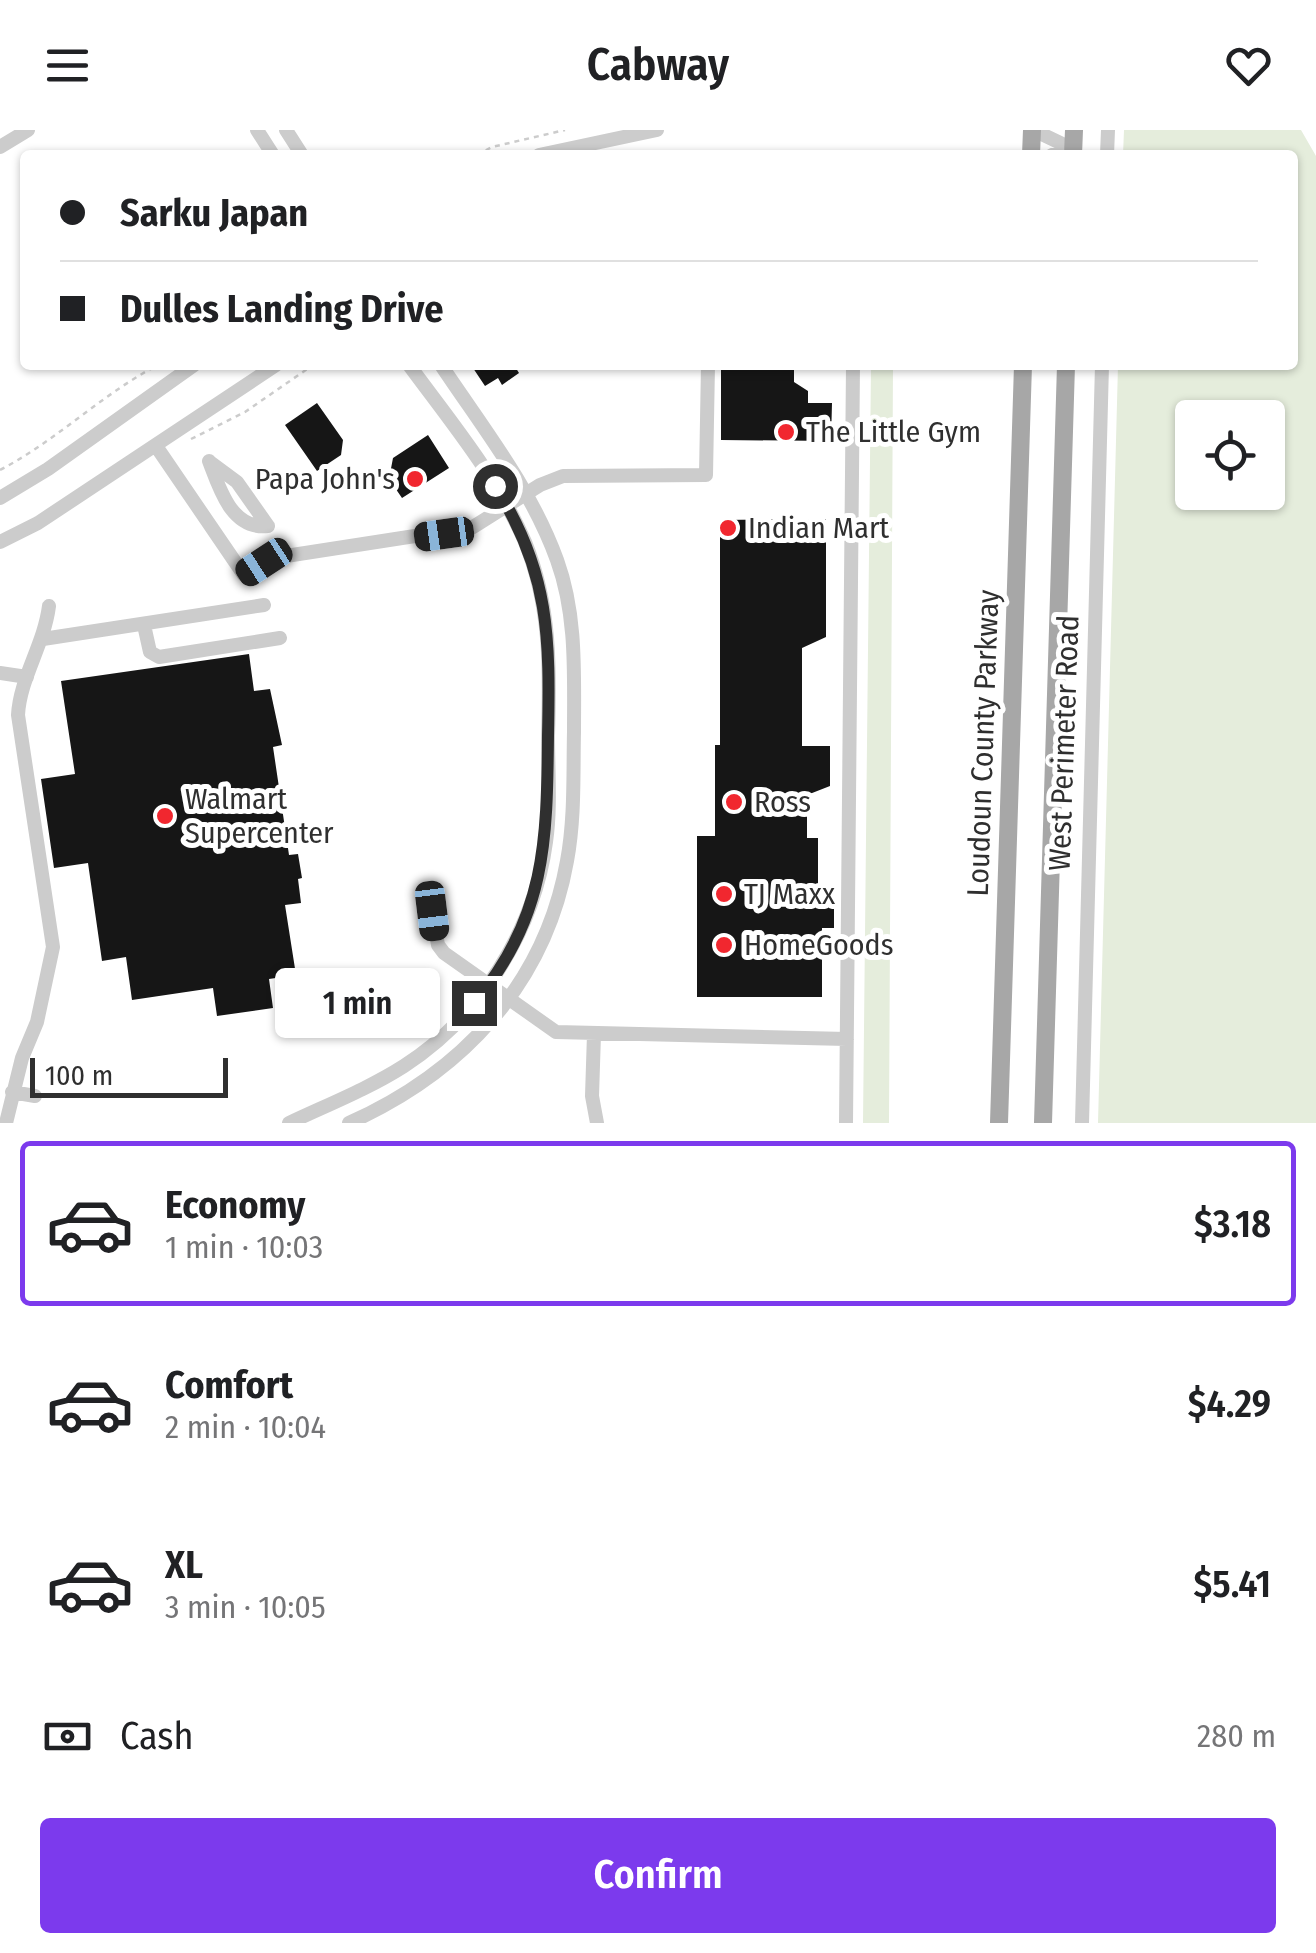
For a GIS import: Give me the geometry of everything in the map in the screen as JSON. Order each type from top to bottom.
[{"type":"main road","name":"Loudoun County Parkway","points":[[999,1123],[1023,370]]},
{"type":"main road","points":[[1043,1123],[1066,370]]},
{"type":"street","points":[[0,147],[28,130]]},
{"type":"street","points":[[556,150],[607,135],[657,130]]},
{"type":"street","points":[[1032,130],[1073,145]]},
{"type":"street","points":[[0,498],[48,469],[187,370]]},
{"type":"street","points":[[0,542],[38,523],[269,370]]},
{"type":"street","points":[[288,1123],[385,1078],[422,1054],[459,1020],[488,986],[526,917],[546,839],[550,658],[537,575],[508,506],[413,370]]},
{"type":"street","points":[[349,1123],[402,1098],[439,1072],[472,1042],[508,1000],[536,956],[567,862],[573,801],[574,676],[568,600],[558,563],[527,492],[444,370]]},
{"type":"street","points":[[156,446],[244,575],[273,558],[462,530],[483,522],[554,478],[573,474],[706,474],[708,370]]},
{"type":"street","points":[[846,1123],[853,370]]},
{"type":"street","name":"West Perimeter Road","points":[[1082,1123],[1102,370]]},
{"type":"street","points":[[209,462],[220,492],[242,522],[266,526]]},
{"type":"street","points":[[43,639],[264,605]]},
{"type":"street","points":[[6,1123],[53,947],[19,702],[43,639],[49,606]]},
{"type":"street","points":[[144,625],[150,652],[159,656],[280,638]]},
{"type":"street","points":[[0,674],[27,678]]},
{"type":"street","points":[[432,911],[438,945],[444,953],[556,1032],[848,1039]]},
{"type":"street","points":[[594,1034],[592,1096],[598,1123]]},
{"type":"street","points":[[12,1092],[35,1096]]},
{"type":"path","points":[[487,150],[565,130]]},
{"type":"path","points":[[0,470],[149,370]]},
{"type":"path","points":[[184,442],[245,412],[307,370]]},
{"type":"green space","points":[[1124,130],[1301,130],[1316,156],[1316,1123],[1098,1123],[1118,370],[1298,370],[1298,150],[1123,150]]},
{"type":"green space","points":[[871,370],[893,370],[889,1123],[863,1123]]},
{"type":"building","points":[[474,370],[519,373],[502,385],[498,378],[485,386]]},
{"type":"building","points":[[721,370],[794,370],[794,382],[808,391],[808,403],[832,403],[831,441],[721,440]]},
{"type":"building","points":[[317,403],[343,440],[341,455],[317,471],[285,425]]},
{"type":"building","points":[[428,435],[449,468],[402,498],[389,479],[393,458]]},
{"type":"building","points":[[826,519],[826,637],[802,648],[802,746],[830,746],[830,786],[807,795],[807,838],[818,838],[818,904],[834,904],[834,928],[822,928],[822,997],[697,997],[697,836],[715,836],[715,745],[720,745],[720,520]]},
{"type":"building","name":"Walmart Supercenter","points":[[249,654],[254,691],[270,689],[282,745],[273,747],[289,855],[298,854],[302,878],[298,879],[301,903],[285,905],[296,975],[269,979],[273,1008],[217,1016],[213,988],[132,1000],[126,957],[102,961],[88,863],[54,868],[41,779],[75,774],[61,681]]},
{"type":"place","name":"The Little Gym","points":[[786,432]]},
{"type":"place","name":"Papa John's","points":[[415,479]]},
{"type":"place","name":"Indian Mart","points":[[728,528]]},
{"type":"place","name":"Ross","points":[[734,802]]},
{"type":"place","name":"Walmart Supercenter","points":[[165,816]]},
{"type":"place","name":"TJ Maxx","points":[[724,894]]},
{"type":"place","name":"HomeGoods","points":[[724,945]]},
{"type":"route","points":[[474,1003],[508,954],[526,917],[546,839],[548,626],[526,544],[495,486]]}]
